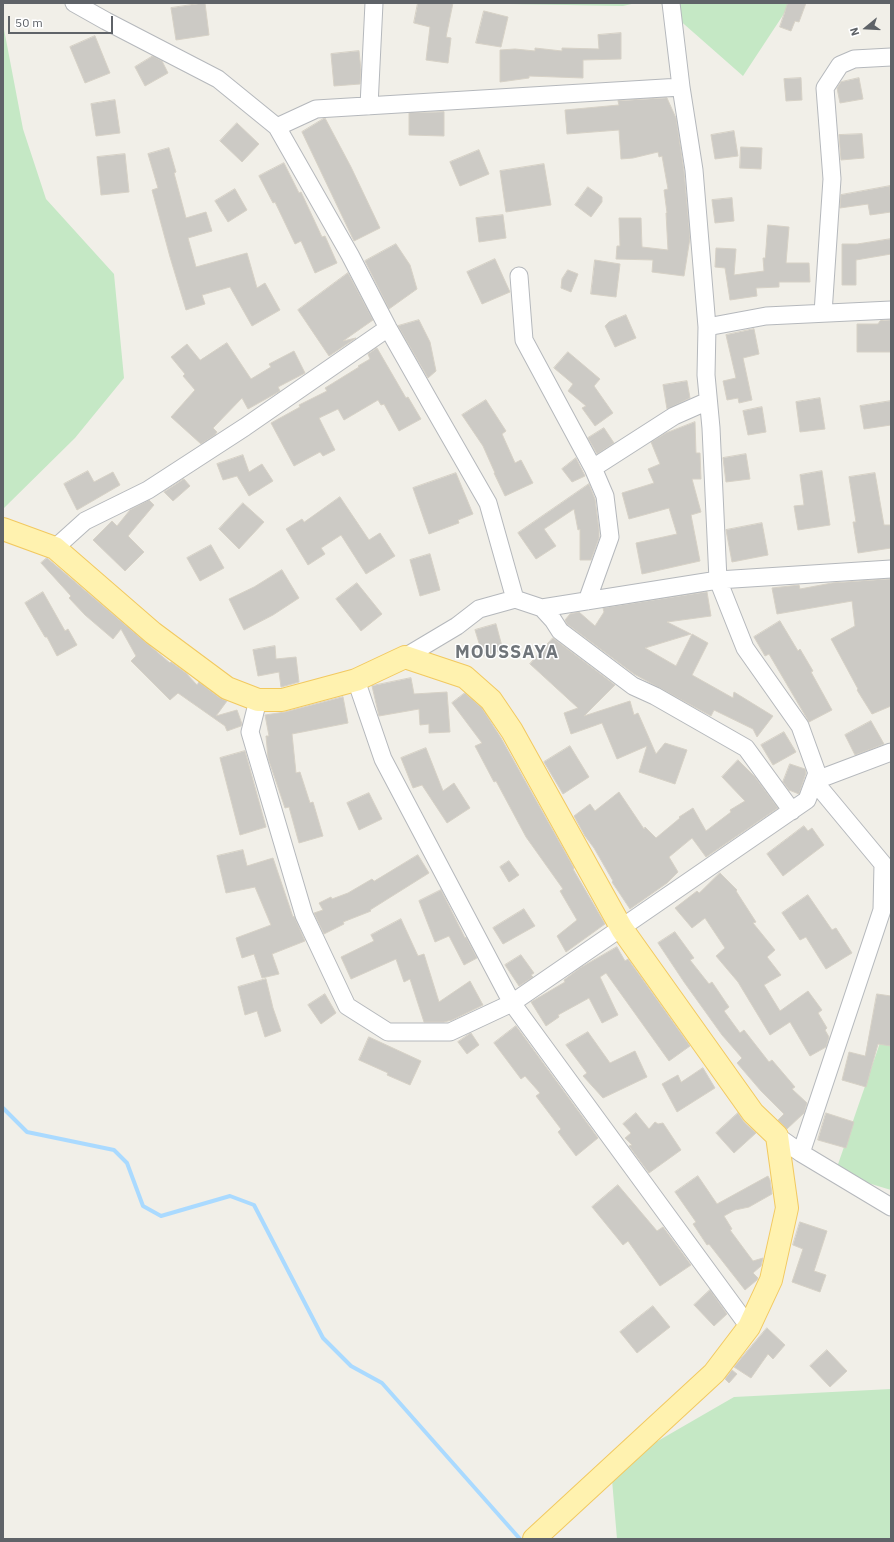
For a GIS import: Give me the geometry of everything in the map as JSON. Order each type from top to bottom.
[{"type":"main road","points":[[3,529],[55,548],[153,633],[228,688],[258,700],[282,700],[356,680],[405,657],[465,677],[491,700],[512,732],[622,929],[753,1113],[777,1136],[787,1208],[771,1280],[748,1327],[714,1373],[534,1539]]},
{"type":"street","points":[[74,3],[218,78],[277,127],[350,255],[388,328],[488,503],[515,599]]},
{"type":"street","points":[[369,106],[374,3]]},
{"type":"street","points":[[258,700],[250,732],[304,915],[347,1006],[388,1032],[450,1032],[512,1003],[622,929],[807,800],[817,773],[800,726],[745,648],[718,580],[706,375],[707,327],[694,170],[681,87],[671,3]]},
{"type":"street","points":[[824,313],[832,179],[825,88],[840,65],[854,59],[891,57]]},
{"type":"street","points":[[277,127],[316,109],[681,87]]},
{"type":"street","points":[[519,276],[524,340],[593,468],[605,496],[610,537],[587,601]]},
{"type":"street","points":[[707,327],[766,316],[891,310]]},
{"type":"street","points":[[55,548],[85,521],[154,486],[245,428],[388,328]]},
{"type":"street","points":[[593,468],[674,416],[708,401]]},
{"type":"street","points":[[405,657],[457,626],[479,609],[515,599],[542,608],[718,580],[891,569]]},
{"type":"street","points":[[542,608],[553,620],[560,631],[633,686],[656,696],[746,748],[792,811]]},
{"type":"street","points":[[356,680],[383,759],[512,1003],[748,1327]]},
{"type":"street","points":[[814,781],[891,752]]},
{"type":"street","points":[[801,1153],[882,910],[887,858],[814,781]]},
{"type":"street","points":[[777,1136],[801,1153],[891,1207]]},
{"type":"green space","points":[[452,3],[636,3],[623,6]]},
{"type":"green space","points":[[660,3],[791,3],[743,76]]},
{"type":"green space","points":[[3,24],[23,129],[46,199],[114,274],[124,378],[75,438],[4,508],[3,507]]},
{"type":"green space","points":[[891,1011],[891,1190],[835,1173]]},
{"type":"green space","points":[[891,1389],[891,1539],[617,1539],[611,1468],[734,1397]]},
{"type":"building","points":[[205,3],[209,35],[176,40],[171,8]]},
{"type":"building","points":[[418,3],[453,3],[446,37],[451,38],[448,63],[426,60],[430,27],[414,23]]},
{"type":"building","points":[[788,3],[806,3],[799,22],[795,21],[791,31],[780,27]]},
{"type":"building","points":[[484,11],[508,17],[501,47],[476,43]]},
{"type":"building","points":[[621,33],[621,59],[583,60],[583,78],[529,76],[529,78],[500,82],[500,50],[515,49],[535,51],[535,48],[562,51],[562,48],[599,49],[598,35]]},
{"type":"building","points":[[95,36],[110,73],[85,83],[70,47]]},
{"type":"building","points":[[359,51],[361,70],[360,84],[334,86],[331,54]]},
{"type":"building","points":[[153,56],[162,61],[168,73],[145,86],[135,67]]},
{"type":"building","points":[[801,78],[802,100],[786,101],[784,79]]},
{"type":"building","points":[[859,78],[863,99],[840,103],[837,88],[841,82]]},
{"type":"building","points":[[667,98],[676,118],[684,171],[690,238],[684,276],[652,272],[653,260],[616,259],[617,246],[620,246],[619,218],[641,218],[642,247],[668,250],[667,213],[664,190],[668,189],[662,156],[659,157],[658,152],[633,158],[621,159],[619,130],[567,134],[565,110],[619,105],[618,101]]},
{"type":"building","points":[[115,100],[120,133],[96,136],[91,104]]},
{"type":"building","points":[[444,112],[444,136],[409,135],[409,113]]},
{"type":"building","points":[[325,118],[351,167],[380,228],[354,241],[302,132]]},
{"type":"building","points":[[237,123],[259,144],[242,162],[220,141]]},
{"type":"building","points":[[734,131],[738,156],[715,159],[711,135]]},
{"type":"building","points":[[862,134],[864,158],[841,160],[839,135]]},
{"type":"building","points":[[741,147],[762,148],[761,169],[740,168]]},
{"type":"building","points":[[169,148],[186,218],[206,212],[212,231],[188,238],[196,267],[247,253],[257,288],[265,283],[280,310],[252,326],[230,287],[202,295],[205,304],[186,310],[152,190],[158,188],[148,154]]},
{"type":"building","points":[[479,150],[489,174],[460,186],[450,162]]},
{"type":"building","points":[[125,154],[129,192],[101,195],[97,157]]},
{"type":"building","points":[[284,163],[299,193],[301,192],[322,237],[325,236],[337,263],[315,273],[301,241],[295,244],[275,202],[273,203],[259,176]]},
{"type":"building","points":[[544,164],[551,205],[506,212],[500,171]]},
{"type":"building","points":[[890,186],[891,212],[870,215],[868,204],[840,208],[841,195]]},
{"type":"building","points":[[588,187],[602,197],[602,202],[591,217],[575,205]]},
{"type":"building","points":[[235,189],[247,210],[228,222],[215,201]]},
{"type":"building","points":[[732,198],[734,221],[715,223],[712,200]]},
{"type":"building","points":[[503,215],[506,238],[479,242],[476,218]]},
{"type":"building","points":[[768,225],[789,227],[786,263],[809,263],[810,282],[779,282],[779,287],[756,288],[757,296],[730,300],[725,268],[715,267],[716,248],[736,249],[734,275],[764,271],[763,258],[765,258]]},
{"type":"building","points":[[891,239],[891,254],[856,260],[856,285],[842,285],[842,244],[857,244]]},
{"type":"building","points":[[396,244],[410,265],[417,289],[389,309],[365,261]]},
{"type":"building","points":[[495,259],[510,292],[482,304],[467,272]]},
{"type":"building","points":[[595,260],[620,264],[616,297],[591,294]]},
{"type":"building","points":[[568,270],[578,274],[571,292],[561,288],[562,279]]},
{"type":"building","points":[[348,273],[373,320],[343,341],[356,338],[329,356],[298,310]]},
{"type":"building","points":[[626,315],[636,338],[615,347],[605,326],[609,322]]},
{"type":"building","points":[[419,320],[430,342],[436,371],[428,378],[398,326]]},
{"type":"building","points":[[891,320],[891,352],[857,352],[857,324],[878,324],[880,321]]},
{"type":"building","points":[[754,329],[759,354],[743,358],[752,400],[739,403],[738,398],[727,400],[723,381],[736,378],[726,335]]},
{"type":"building","points":[[227,343],[251,379],[271,367],[269,364],[294,351],[305,373],[278,387],[280,391],[248,409],[242,398],[213,428],[217,432],[215,435],[201,444],[171,417],[195,390],[183,376],[185,374],[171,357],[187,344],[200,360]]},
{"type":"building","points":[[377,348],[406,398],[408,397],[421,419],[399,431],[384,404],[381,405],[378,400],[344,420],[338,409],[319,418],[335,450],[323,456],[320,452],[294,466],[271,423],[300,407],[299,405],[327,391],[325,388],[370,359],[368,354]]},
{"type":"building","points":[[568,352],[600,379],[594,386],[613,413],[595,426],[582,408],[586,406],[568,391],[573,384],[554,368]]},
{"type":"building","points":[[687,381],[690,398],[667,409],[663,385]]},
{"type":"building","points":[[820,398],[825,429],[800,432],[796,402]]},
{"type":"building","points":[[486,400],[506,431],[502,434],[515,463],[521,460],[533,483],[505,496],[483,446],[462,415]]},
{"type":"building","points":[[891,401],[891,425],[864,429],[860,406]]},
{"type":"building","points":[[762,407],[766,432],[748,435],[743,411]]},
{"type":"building","points":[[695,422],[696,453],[700,453],[701,479],[692,479],[701,512],[691,515],[700,561],[642,574],[636,543],[677,534],[669,508],[629,519],[622,493],[654,483],[648,469],[660,464],[651,442],[666,433]]},
{"type":"building","points":[[604,428],[614,443],[597,454],[588,438]]},
{"type":"building","points":[[746,454],[750,479],[726,482],[723,458]]},
{"type":"building","points":[[243,455],[249,472],[262,464],[273,481],[249,496],[237,476],[223,480],[217,464]]},
{"type":"building","points":[[576,458],[585,476],[572,482],[562,469]]},
{"type":"building","points":[[88,471],[94,482],[113,472],[120,485],[77,510],[64,484]]},
{"type":"building","points":[[822,471],[830,525],[798,530],[794,506],[804,505],[800,475]]},
{"type":"building","points":[[456,473],[473,514],[458,520],[459,523],[429,534],[413,488]]},
{"type":"building","points":[[875,473],[884,525],[891,525],[891,548],[858,553],[853,522],[856,522],[849,477]]},
{"type":"building","points":[[184,479],[190,486],[173,501],[164,492]]},
{"type":"building","points":[[589,484],[595,499],[599,530],[599,538],[591,560],[580,560],[580,529],[578,530],[574,509],[544,529],[556,546],[536,559],[518,533]]},
{"type":"building","points":[[340,497],[369,540],[380,533],[395,556],[366,574],[341,535],[321,548],[325,554],[308,565],[286,529],[302,519],[304,522]]},
{"type":"building","points":[[149,500],[154,505],[128,536],[144,552],[125,571],[93,540],[112,521],[117,526],[130,510]]},
{"type":"building","points":[[243,503],[264,522],[239,549],[219,529]]},
{"type":"building","points":[[762,523],[768,555],[732,562],[726,530]]},
{"type":"building","points":[[211,545],[224,568],[200,581],[187,558]]},
{"type":"building","points":[[430,554],[440,590],[420,596],[410,560]]},
{"type":"building","points":[[47,558],[170,663],[171,662],[186,673],[197,685],[199,682],[220,698],[227,701],[216,716],[237,710],[242,724],[241,726],[227,731],[225,726],[178,693],[170,700],[131,661],[136,656],[121,629],[113,639],[85,615],[69,598],[71,596],[41,563]]},
{"type":"building","points":[[282,570],[299,598],[273,615],[244,630],[229,599],[254,587]]},
{"type":"building","points":[[891,579],[891,706],[872,714],[857,690],[858,689],[831,639],[855,626],[852,601],[777,614],[772,588],[799,585],[800,589],[832,583]]},
{"type":"building","points":[[357,583],[382,614],[361,631],[336,599]]},
{"type":"building","points":[[43,592],[65,631],[68,629],[77,645],[57,656],[47,637],[45,637],[25,603]]},
{"type":"building","points":[[707,592],[711,616],[667,622],[691,634],[645,648],[676,666],[692,634],[708,643],[692,675],[733,698],[734,692],[773,716],[757,737],[753,729],[714,710],[711,716],[634,674],[567,624],[565,620],[570,614],[579,612],[595,626],[604,612],[603,608]]},
{"type":"building","points":[[780,621],[798,651],[800,649],[813,671],[811,672],[832,710],[809,722],[769,654],[765,656],[754,637]]},
{"type":"building","points":[[496,624],[503,650],[483,656],[475,630]]},
{"type":"building","points":[[553,638],[615,685],[584,716],[630,701],[634,715],[638,713],[656,754],[665,743],[687,750],[675,784],[639,772],[647,746],[617,759],[602,723],[571,734],[564,713],[578,708],[530,664]]},
{"type":"building","points":[[275,646],[276,659],[296,657],[299,682],[281,687],[279,672],[258,676],[253,650]]},
{"type":"building","points":[[411,678],[414,694],[447,692],[450,732],[429,733],[429,724],[420,725],[419,709],[379,716],[372,686]]},
{"type":"building","points":[[465,693],[482,708],[501,738],[605,924],[566,952],[557,936],[577,920],[560,891],[563,889],[526,837],[496,781],[494,782],[475,746],[482,743],[452,703]]},
{"type":"building","points":[[343,697],[348,723],[292,734],[296,773],[300,772],[310,803],[313,802],[323,836],[299,843],[289,807],[285,808],[268,758],[266,736],[269,736],[265,715],[285,712]]},
{"type":"building","points":[[871,721],[884,744],[855,755],[845,735]]},
{"type":"building","points":[[784,732],[796,752],[773,765],[761,745]]},
{"type":"building","points":[[570,746],[589,777],[563,794],[544,762]]},
{"type":"building","points":[[426,748],[443,791],[454,783],[470,808],[447,823],[422,785],[413,788],[401,758]]},
{"type":"building","points":[[245,751],[266,827],[240,835],[220,758]]},
{"type":"building","points":[[738,760],[755,777],[778,808],[706,857],[692,838],[669,857],[678,872],[667,883],[630,909],[612,882],[613,881],[594,848],[585,836],[574,816],[590,804],[595,811],[619,792],[644,829],[645,827],[656,838],[680,818],[679,817],[693,808],[706,831],[731,812],[730,810],[745,801],[722,777]]},
{"type":"building","points":[[790,764],[805,769],[806,773],[799,794],[789,790],[783,782]]},
{"type":"building","points":[[369,793],[382,819],[359,830],[347,803]]},
{"type":"building","points":[[804,826],[808,831],[812,828],[824,845],[783,876],[767,854]]},
{"type":"building","points":[[243,850],[247,866],[273,858],[293,917],[294,916],[305,941],[272,954],[279,974],[262,978],[254,954],[242,958],[236,938],[271,925],[255,887],[226,893],[217,856]]},
{"type":"building","points":[[418,855],[429,873],[370,910],[371,911],[343,922],[344,924],[324,934],[314,913],[323,910],[319,903],[331,897],[332,899],[348,893],[372,879],[374,881]]},
{"type":"building","points":[[509,861],[519,875],[509,882],[500,867]]},
{"type":"building","points":[[720,873],[737,890],[736,891],[756,922],[753,923],[775,950],[767,957],[781,975],[764,985],[780,1011],[808,991],[822,1010],[818,1013],[827,1028],[825,1030],[829,1037],[826,1047],[810,1056],[790,1022],[770,1035],[738,982],[716,956],[725,948],[705,918],[692,928],[675,908],[697,891],[699,893]]},
{"type":"building","points":[[441,890],[465,938],[466,937],[477,958],[464,965],[449,936],[435,942],[419,901]]},
{"type":"building","points":[[808,895],[832,930],[836,928],[852,953],[826,969],[806,937],[800,940],[782,913]]},
{"type":"building","points":[[524,909],[535,926],[503,944],[493,928]]},
{"type":"building","points":[[401,919],[418,956],[424,954],[439,1002],[470,981],[483,1005],[452,1020],[444,1022],[424,1022],[410,979],[404,982],[396,959],[351,979],[341,957],[374,941],[371,935]]},
{"type":"building","points":[[675,932],[694,958],[690,960],[709,984],[712,982],[729,1007],[724,1011],[740,1033],[744,1030],[769,1062],[772,1060],[795,1087],[792,1089],[807,1103],[804,1113],[787,1129],[778,1120],[784,1114],[761,1091],[737,1063],[742,1058],[722,1035],[658,943]]},
{"type":"building","points":[[617,947],[625,961],[628,959],[690,1046],[669,1061],[606,973],[600,977],[618,1015],[602,1023],[589,998],[558,1015],[559,1017],[546,1026],[531,1002],[565,982],[564,980],[580,968]]},
{"type":"building","points":[[521,955],[534,973],[531,975],[533,977],[519,986],[505,965]]},
{"type":"building","points":[[266,979],[273,1008],[281,1031],[265,1037],[257,1011],[245,1015],[238,987]]},
{"type":"building","points":[[325,994],[336,1013],[321,1024],[308,1005]]},
{"type":"building","points":[[877,994],[891,996],[891,1046],[878,1044],[866,1087],[842,1080],[849,1052],[865,1056]]},
{"type":"building","points":[[516,1026],[598,1138],[576,1156],[558,1132],[561,1129],[536,1096],[540,1093],[525,1076],[521,1079],[494,1043]]},
{"type":"building","points":[[588,1032],[610,1063],[635,1051],[647,1077],[603,1098],[583,1076],[587,1073],[566,1045]]},
{"type":"building","points":[[471,1033],[479,1045],[467,1054],[458,1042]]},
{"type":"building","points":[[369,1037],[421,1061],[410,1085],[359,1060]]},
{"type":"building","points":[[703,1068],[715,1088],[677,1112],[662,1084],[678,1075],[681,1082]]},
{"type":"building","points":[[636,1113],[649,1129],[655,1122],[658,1124],[663,1123],[681,1150],[649,1173],[629,1146],[632,1145],[625,1138],[631,1133],[623,1124]]},
{"type":"building","points":[[738,1113],[744,1122],[756,1133],[734,1153],[716,1133]]},
{"type":"building","points":[[826,1113],[854,1122],[846,1148],[818,1140]]},
{"type":"building","points":[[698,1176],[717,1204],[768,1176],[770,1180],[772,1194],[749,1207],[735,1210],[724,1216],[732,1229],[730,1230],[753,1261],[763,1258],[761,1266],[753,1273],[758,1278],[757,1280],[745,1290],[709,1244],[707,1245],[693,1224],[696,1222],[675,1192]]},
{"type":"building","points":[[618,1185],[657,1231],[663,1227],[691,1265],[660,1286],[628,1241],[623,1245],[592,1207]]},
{"type":"building","points":[[800,1222],[827,1231],[814,1271],[826,1275],[820,1292],[792,1282],[803,1249],[793,1245]]},
{"type":"building","points":[[710,1290],[727,1314],[714,1326],[694,1305]]},
{"type":"building","points":[[653,1306],[670,1327],[637,1353],[620,1332]]},
{"type":"building","points":[[767,1328],[785,1345],[773,1359],[768,1354],[751,1378],[734,1367]]},
{"type":"building","points":[[827,1350],[847,1371],[830,1387],[810,1366]]},
{"type":"building","points":[[732,1370],[737,1374],[729,1383],[725,1379]]},
{"type":"waterway","points":[[3,1108],[27,1132],[114,1150],[127,1163],[143,1206],[161,1216],[230,1196],[254,1205],[323,1338],[351,1366],[382,1383],[520,1539]]},
{"type":"district","name":"MOUSSAYA","points":[[507,653]]}]
